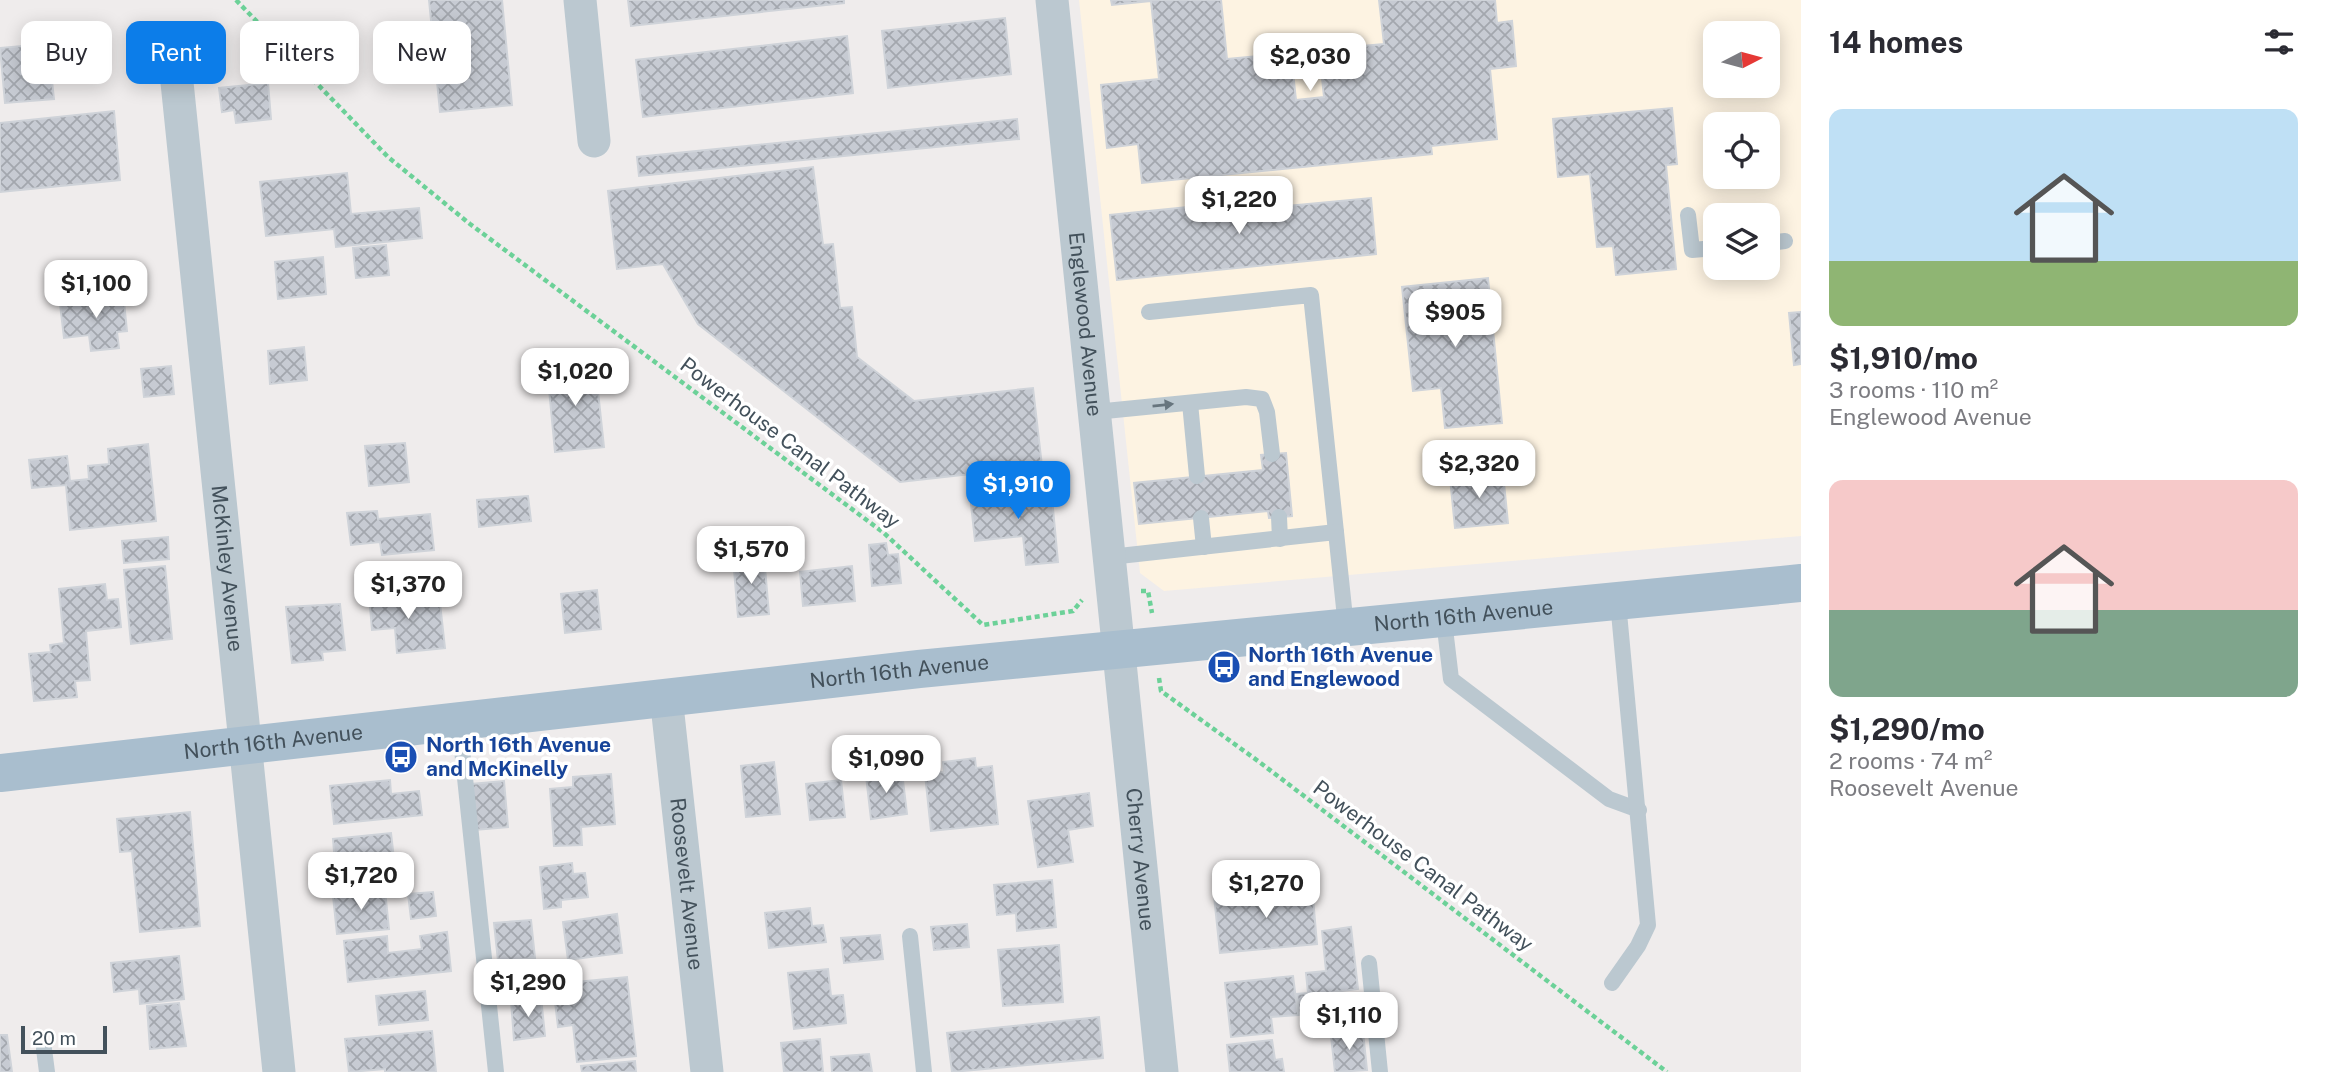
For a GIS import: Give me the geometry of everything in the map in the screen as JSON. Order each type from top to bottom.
[{"type":"main road","name":"North 16th Avenue","points":[[0,773],[666,696],[1801,583]]},
{"type":"street","points":[[580,0],[594,141]]},
{"type":"street","name":"Englewood Avenue","points":[[1052,0],[1118,649]]},
{"type":"street","name":"McKinley Avenue","points":[[177,84],[279,1072]]},
{"type":"street","name":"Cherry Avenue","points":[[1118,649],[1162,1072]]},
{"type":"street","name":"Roosevelt Avenue","points":[[666,696],[707,1072]]},
{"type":"lane","points":[[1688,215],[1692,250],[1703,249]]},
{"type":"lane","points":[[1780,242],[1785,241]]},
{"type":"lane","points":[[1149,313],[1311,295],[1346,628]]},
{"type":"lane","points":[[1096,412],[1246,397],[1262,399],[1268,412],[1272,454]]},
{"type":"lane","points":[[1190,403],[1197,476]]},
{"type":"lane","points":[[1279,517],[1280,539]]},
{"type":"lane","points":[[1201,518],[1204,547]]},
{"type":"lane","points":[[1110,557],[1336,532]]},
{"type":"lane","points":[[1612,983],[1638,946],[1648,925],[1618,602]]},
{"type":"lane","points":[[1444,620],[1451,679],[1609,799],[1639,810]]},
{"type":"lane","points":[[459,721],[496,1072]]},
{"type":"lane","points":[[910,936],[924,1072]]},
{"type":"lane","points":[[1369,963],[1380,1072]]},
{"type":"lane","points":[[44,1049],[47,1072]]},
{"type":"path","name":"Powerhouse Canal Pathway","points":[[236,0],[388,158],[470,224],[884,533],[983,625],[1073,611],[1087,595]]},
{"type":"path","points":[[1147,591],[1152,606]]},
{"type":"path","name":"Powerhouse Canal Pathway","points":[[1161,687],[1161,691],[1258,761],[1667,1072]]},
{"type":"shaded area","points":[[1079,0],[1801,0],[1801,536],[1164,591],[1140,573]]},
{"type":"building","points":[[429,0],[502,0],[512,105],[440,112],[437,84],[471,84],[471,21],[431,21]]},
{"type":"building","points":[[628,0],[844,0],[844,3],[631,26]]},
{"type":"building","points":[[1111,0],[1221,0],[1227,59],[1291,53],[1296,100],[1324,97],[1319,50],[1384,44],[1379,0],[1495,0],[1497,23],[1512,21],[1516,66],[1490,69],[1497,139],[1431,146],[1432,154],[1142,183],[1138,144],[1107,148],[1101,85],[1159,79],[1151,1],[1112,5]]},
{"type":"building","points":[[1005,18],[1011,74],[888,88],[882,31]]},
{"type":"building","points":[[847,36],[853,93],[643,117],[636,60]]},
{"type":"building","points":[[21,46],[21,84],[52,84],[54,99],[5,103],[0,48]]},
{"type":"building","points":[[268,84],[271,119],[236,123],[234,110],[222,112],[219,88]]},
{"type":"building","points":[[1672,108],[1677,164],[1666,165],[1676,269],[1616,275],[1613,246],[1597,247],[1590,174],[1558,177],[1553,119]]},
{"type":"building","points":[[114,111],[120,180],[0,192],[0,123]]},
{"type":"building","points":[[1017,119],[1019,139],[639,176],[637,157]]},
{"type":"building","points":[[813,167],[823,245],[833,244],[840,308],[852,307],[857,357],[914,401],[1033,388],[1042,466],[900,482],[698,324],[663,264],[617,269],[608,191]]},
{"type":"building","points":[[347,173],[351,214],[419,208],[422,238],[336,247],[334,229],[266,236],[260,182]]},
{"type":"building","points":[[1276,198],[1276,207],[1371,198],[1376,254],[1117,280],[1110,215]]},
{"type":"building","points":[[386,245],[389,275],[356,278],[353,248]]},
{"type":"building","points":[[323,257],[326,294],[278,299],[275,262]]},
{"type":"building","points":[[1488,278],[1502,423],[1445,428],[1441,388],[1413,391],[1402,287]]},
{"type":"building","points":[[123,292],[127,331],[117,332],[119,348],[91,351],[89,335],[64,338],[60,304],[83,302],[82,296]]},
{"type":"building","points":[[1801,312],[1801,364],[1794,365],[1789,313]]},
{"type":"building","points":[[304,347],[307,380],[270,384],[268,351]]},
{"type":"building","points":[[595,363],[604,447],[555,452],[547,368]]},
{"type":"building","points":[[171,366],[174,394],[144,397],[141,369]]},
{"type":"building","points":[[405,443],[409,482],[369,486],[365,446]]},
{"type":"building","points":[[148,444],[156,521],[70,530],[66,485],[32,488],[29,460],[67,456],[70,481],[89,479],[88,466],[109,464],[108,449]]},
{"type":"building","points":[[1457,445],[1459,473],[1429,477],[1427,448]]},
{"type":"building","points":[[1286,453],[1292,516],[1269,518],[1268,511],[1139,524],[1134,483],[1263,470],[1261,455]]},
{"type":"building","points":[[1503,473],[1508,523],[1455,528],[1450,478]]},
{"type":"building","points":[[1051,487],[1058,562],[1026,565],[1023,536],[975,541],[970,495]]},
{"type":"building","points":[[528,496],[531,521],[479,527],[477,500]]},
{"type":"building","points":[[377,511],[378,519],[430,514],[434,550],[382,555],[380,542],[351,545],[347,513]]},
{"type":"building","points":[[168,537],[169,559],[124,563],[122,541]]},
{"type":"building","points":[[886,543],[888,555],[898,554],[901,583],[872,586],[869,545]]},
{"type":"building","points":[[764,556],[769,614],[738,617],[733,558]]},
{"type":"building","points":[[165,566],[172,639],[131,644],[124,570]]},
{"type":"building","points":[[852,566],[855,601],[803,606],[800,572]]},
{"type":"building","points":[[105,584],[107,600],[118,599],[121,627],[86,631],[90,680],[75,681],[77,697],[34,701],[29,654],[51,652],[50,645],[64,643],[59,589]]},
{"type":"building","points":[[597,590],[601,629],[565,633],[561,594]]},
{"type":"building","points":[[414,591],[415,605],[440,603],[445,648],[397,653],[395,628],[372,630],[369,595]]},
{"type":"building","points":[[340,604],[345,650],[322,652],[323,660],[292,663],[286,607]]},
{"type":"building","points":[[975,758],[976,768],[992,766],[998,824],[931,831],[925,774],[944,772],[943,762]]},
{"type":"building","points":[[774,762],[780,814],[746,817],[741,766]]},
{"type":"building","points":[[902,772],[907,814],[871,819],[866,776]]},
{"type":"building","points":[[611,774],[615,824],[581,827],[582,845],[554,846],[550,789],[573,787],[573,777]]},
{"type":"building","points":[[390,780],[391,794],[419,791],[422,815],[334,824],[330,786]]},
{"type":"building","points":[[841,780],[845,817],[810,820],[806,784]]},
{"type":"building","points":[[504,781],[508,827],[475,830],[471,784]]},
{"type":"building","points":[[1089,793],[1093,826],[1068,830],[1073,862],[1038,867],[1028,801]]},
{"type":"building","points":[[190,812],[200,926],[140,932],[132,851],[120,852],[117,819]]},
{"type":"building","points":[[391,833],[394,859],[382,861],[383,871],[336,876],[333,839]]},
{"type":"building","points":[[572,863],[573,874],[585,873],[588,897],[561,900],[561,907],[544,909],[540,867]]},
{"type":"building","points":[[1052,880],[1056,927],[1017,931],[1016,913],[997,915],[994,885]]},
{"type":"building","points":[[1312,886],[1317,944],[1220,953],[1214,896]]},
{"type":"building","points":[[385,890],[389,929],[337,934],[333,896]]},
{"type":"building","points":[[433,892],[436,916],[411,919],[408,894]]},
{"type":"building","points":[[810,908],[812,926],[823,925],[826,942],[769,948],[765,913]]},
{"type":"building","points":[[617,914],[622,953],[568,960],[563,922]]},
{"type":"building","points":[[531,920],[535,958],[498,961],[494,923]]},
{"type":"building","points":[[967,924],[969,947],[934,950],[931,927]]},
{"type":"building","points":[[1351,927],[1358,989],[1319,994],[1321,1013],[1299,1015],[1297,994],[1308,993],[1306,973],[1326,971],[1322,931]]},
{"type":"building","points":[[447,932],[451,971],[348,982],[344,941],[387,936],[388,953],[422,949],[420,936]]},
{"type":"building","points":[[880,935],[883,959],[844,963],[841,938]]},
{"type":"building","points":[[1059,945],[1063,1002],[1003,1006],[998,950]]},
{"type":"building","points":[[179,956],[184,999],[140,1004],[139,989],[114,992],[111,963]]},
{"type":"building","points":[[538,967],[541,995],[509,998],[506,971]]},
{"type":"building","points":[[828,969],[831,996],[843,995],[846,1023],[794,1029],[788,973]]},
{"type":"building","points":[[1293,976],[1298,1015],[1271,1017],[1273,1033],[1231,1037],[1225,983]]},
{"type":"building","points":[[627,977],[636,1056],[577,1062],[573,1025],[558,1027],[555,1002],[567,1001],[566,983]]},
{"type":"building","points":[[425,991],[428,1020],[379,1025],[376,996]]},
{"type":"building","points":[[541,997],[545,1036],[514,1040],[511,1001]]},
{"type":"building","points":[[179,1003],[186,1046],[150,1049],[147,1006]]},
{"type":"building","points":[[1099,1017],[1103,1058],[952,1072],[947,1033]]},
{"type":"building","points":[[432,1031],[436,1072],[385,1072],[385,1069],[349,1072],[345,1039]]},
{"type":"building","points":[[1363,1032],[1367,1070],[1335,1072],[1331,1036]]},
{"type":"building","points":[[0,1035],[7,1035],[12,1072],[0,1072]]},
{"type":"building","points":[[820,1039],[823,1072],[784,1072],[781,1043]]},
{"type":"building","points":[[1272,1040],[1275,1060],[1282,1059],[1284,1072],[1230,1072],[1227,1045]]},
{"type":"building","points":[[869,1054],[872,1072],[832,1072],[831,1057]]},
{"type":"building","points":[[635,1061],[636,1072],[582,1072],[581,1066]]},
{"type":"place","name":"North 16th Avenue and Englewood","points":[[1224,667]]},
{"type":"place","name":"North 16th Avenue and McKinelly","points":[[401,757]]}]
